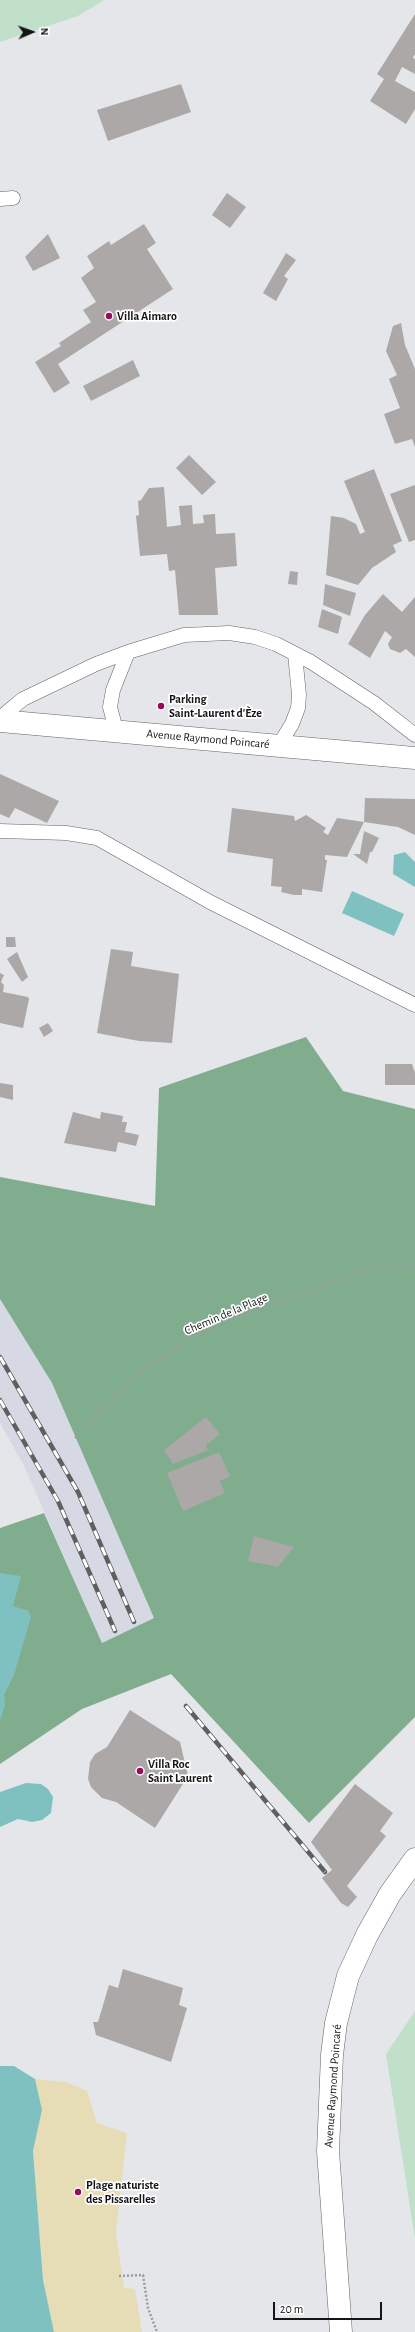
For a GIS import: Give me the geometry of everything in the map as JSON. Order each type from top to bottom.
[{"type":"main road","name":"Avenue Raymond Poincaré","points":[[0,720],[415,758]]},
{"type":"main road","name":"Avenue Raymond Poincaré","points":[[341,2332],[328,2150],[332,2062],[336,2023],[348,1976],[367,1935],[390,1894],[415,1859]]},
{"type":"lane","points":[[0,720],[23,699],[96,664],[164,640],[208,633],[255,637],[276,644],[374,702],[415,735]]},
{"type":"lane","points":[[116,730],[110,707],[113,690],[128,652]]},
{"type":"lane","points":[[279,745],[292,724],[298,708],[299,695],[295,654]]},
{"type":"lane","points":[[0,830],[66,833],[97,838],[210,902],[415,1005]]},
{"type":"path","name":"Chemin de la Plage","points":[[75,1438],[141,1371],[191,1338],[252,1311],[375,1268],[415,1267]]},
{"type":"path","points":[[118,2276],[143,2276],[148,2308],[157,2332]]},
{"type":"shaded area","points":[[0,1299],[52,1383],[154,1618],[102,1643],[24,1466],[0,1423]]},
{"type":"green space","points":[[0,0],[104,0],[78,16],[0,42]]},
{"type":"green space","points":[[306,1037],[343,1091],[415,1109],[415,1717],[309,1823],[171,1674],[82,1709],[0,1764],[0,1528],[44,1513],[102,1643],[154,1618],[52,1383],[0,1299],[0,1177],[155,1206],[159,1088]]},
{"type":"green space","points":[[415,2011],[415,2239],[386,2054]]},
{"type":"sand","name":"Plage naturiste des Pissarelles","points":[[35,2079],[66,2082],[87,2091],[97,2123],[127,2133],[116,2233],[124,2288],[135,2289],[142,2332],[54,2332],[43,2280],[33,2151],[42,2110]]},
{"type":"water","points":[[405,852],[415,862],[415,887],[393,874],[394,855]]},
{"type":"water","points":[[352,891],[404,914],[394,936],[342,913]]},
{"type":"water","points":[[0,1573],[21,1576],[13,1606],[29,1611],[31,1617],[14,1675],[4,1695],[5,1705],[0,1720]]},
{"type":"water","points":[[26,1783],[41,1784],[48,1789],[53,1797],[51,1813],[42,1820],[32,1822],[18,1819],[0,1827],[0,1792]]},
{"type":"water","points":[[0,2066],[14,2066],[35,2079],[42,2110],[33,2151],[43,2280],[54,2332],[0,2332]]},
{"type":"building","points":[[415,14],[415,54],[413,58],[415,59],[415,74],[402,67],[395,81],[415,92],[415,109],[406,124],[370,101],[384,79],[377,74]]},
{"type":"building","points":[[181,84],[191,112],[108,141],[97,110]]},
{"type":"building","points":[[227,193],[246,207],[230,228],[212,215]]},
{"type":"building","name":"Villa Aimaro","points":[[144,224],[156,243],[147,249],[173,289],[58,364],[70,383],[54,393],[35,362],[61,346],[59,343],[91,322],[83,310],[96,302],[81,278],[94,268],[87,256],[109,241],[111,245]]},
{"type":"building","points":[[48,234],[60,258],[33,271],[25,257]]},
{"type":"building","points":[[286,253],[296,260],[284,276],[288,279],[276,301],[263,293]]},
{"type":"building","points":[[401,323],[405,345],[415,369],[415,447],[412,439],[395,444],[384,414],[400,408],[389,379],[397,375],[386,351],[393,326]]},
{"type":"building","points":[[133,360],[140,376],[91,401],[83,386]]},
{"type":"building","points":[[189,455],[216,482],[202,495],[176,468]]},
{"type":"building","points":[[374,469],[402,541],[393,545],[396,552],[372,568],[358,585],[326,575],[331,516],[344,518],[356,524],[360,534],[365,532],[344,481]]},
{"type":"building","points":[[415,485],[415,540],[409,542],[390,494]]},
{"type":"building","points":[[164,487],[167,527],[181,525],[179,506],[192,505],[193,524],[204,523],[203,515],[215,514],[216,534],[235,533],[237,566],[215,568],[218,615],[179,615],[175,570],[169,571],[167,554],[140,556],[136,516],[139,515],[138,501],[141,500],[149,488]]},
{"type":"building","points":[[290,571],[298,572],[297,585],[288,584]]},
{"type":"building","points":[[325,584],[356,593],[350,616],[323,605]]},
{"type":"building","points":[[383,594],[402,612],[415,597],[415,657],[406,649],[400,653],[390,649],[388,644],[392,637],[385,631],[370,658],[348,644],[365,615]]},
{"type":"building","points":[[322,609],[342,617],[338,634],[318,627]]},
{"type":"building","points":[[0,774],[59,801],[47,823],[15,808],[9,818],[0,814]]},
{"type":"building","points":[[365,798],[415,799],[415,835],[398,827],[364,822]]},
{"type":"building","points":[[232,808],[294,816],[295,821],[306,815],[326,828],[323,832],[328,835],[337,818],[364,822],[347,857],[325,855],[325,860],[327,860],[322,892],[302,889],[302,895],[294,895],[281,892],[282,887],[271,886],[273,859],[227,852]]},
{"type":"building","points":[[364,831],[379,838],[372,852],[370,852],[367,864],[353,854],[360,854]]},
{"type":"building","points":[[6,937],[15,937],[16,947],[6,947]]},
{"type":"building","points":[[111,949],[133,952],[131,966],[179,974],[172,1043],[139,1041],[97,1033]]},
{"type":"building","points":[[17,952],[28,977],[22,982],[7,959]]},
{"type":"building","points":[[0,973],[4,975],[1,982],[4,985],[3,992],[28,997],[29,999],[23,1028],[0,1023]]},
{"type":"building","points":[[48,1023],[53,1031],[44,1037],[39,1028]]},
{"type":"building","points":[[385,1064],[412,1064],[415,1073],[415,1085],[385,1085]]},
{"type":"building","points":[[0,1083],[13,1085],[13,1100],[0,1097]]},
{"type":"building","points":[[73,1112],[100,1119],[101,1112],[123,1116],[122,1122],[127,1122],[125,1132],[139,1135],[136,1146],[118,1142],[116,1152],[64,1143]]},
{"type":"building","points":[[206,1417],[220,1434],[206,1445],[208,1450],[173,1464],[164,1450]]},
{"type":"building","points":[[219,1452],[230,1476],[220,1481],[225,1493],[183,1511],[167,1473]]},
{"type":"building","points":[[254,1536],[294,1547],[278,1567],[248,1561]]},
{"type":"building","name":"Villa Roc Saint Laurent","points":[[130,1710],[180,1742],[188,1776],[155,1828],[116,1802],[102,1798],[91,1787],[88,1779],[90,1762],[95,1754],[107,1747]]},
{"type":"building","points":[[355,1784],[393,1813],[380,1831],[386,1836],[347,1886],[357,1897],[348,1907],[341,1903],[322,1878],[332,1870],[311,1842]]},
{"type":"building","points":[[123,1969],[183,1988],[179,2005],[187,2008],[171,2062],[96,2035],[93,2022],[98,2022],[109,1985],[118,1988]]},
{"type":"railway","points":[[0,1357],[78,1492],[134,1622]]},
{"type":"railway","points":[[0,1400],[58,1501],[115,1631]]},
{"type":"railway","points":[[186,1706],[325,1872]]},
{"type":"place","name":"Villa Aimaro","points":[[109,316]]},
{"type":"place","name":"Parking Saint-Laurent d'Èze","points":[[161,706]]},
{"type":"place","name":"Villa Roc Saint Laurent","points":[[140,1771]]},
{"type":"place","name":"Plage naturiste des Pissarelles","points":[[78,2192]]}]
